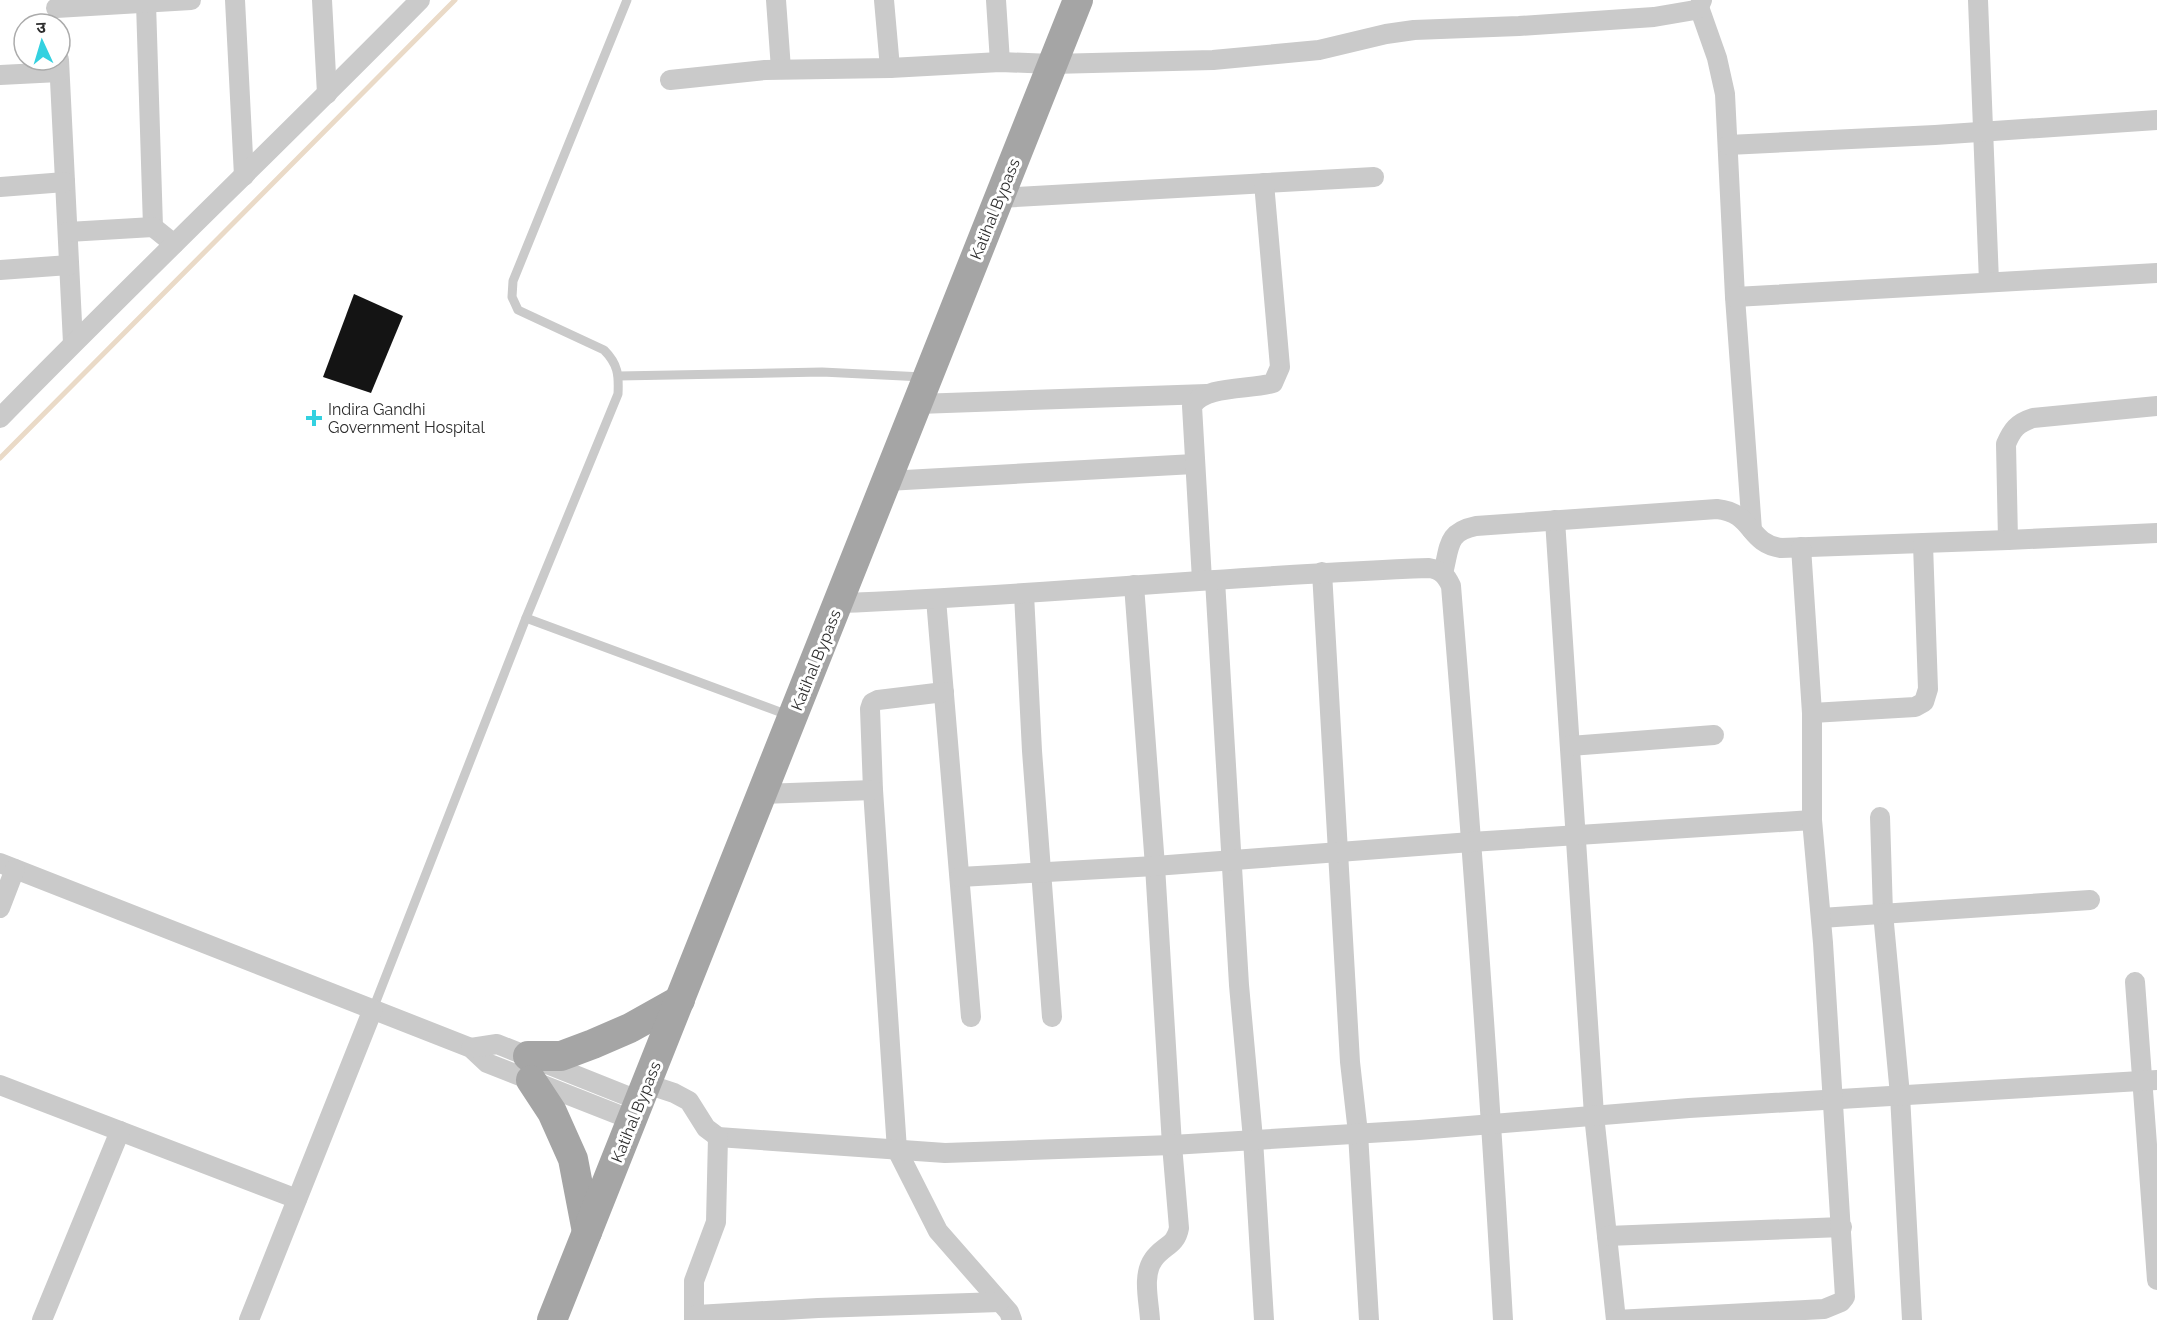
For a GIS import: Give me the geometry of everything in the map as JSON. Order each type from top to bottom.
[{"type":"main road","name":"Katihal Bypass","points":[[552,1320],[1078,0]]},
{"type":"main road","points":[[587,1232],[573,1159],[529,1068],[630,1028],[680,1000]]},
{"type":"street","points":[[56,11],[191,0]]},
{"type":"street","points":[[235,0],[244,176]]},
{"type":"street","points":[[322,0],[327,94]]},
{"type":"street","points":[[0,418],[420,0]]},
{"type":"street","points":[[776,0],[781,69]]},
{"type":"street","points":[[884,0],[890,68]]},
{"type":"street","points":[[996,0],[1000,62]]},
{"type":"street","points":[[1978,0],[1989,282]]},
{"type":"street","points":[[146,3],[153,227]]},
{"type":"street","points":[[669,80],[781,69],[890,68],[1000,62],[1053,64],[1214,60],[1319,50],[1376,36],[1414,30],[1654,17],[1689,12],[1700,3],[1725,94],[1735,297],[1752,530]]},
{"type":"street","points":[[0,75],[20,72]]},
{"type":"street","points":[[59,72],[74,343]]},
{"type":"street","points":[[1728,145],[1935,135],[2157,120]]},
{"type":"street","points":[[999,198],[1374,177]]},
{"type":"street","points":[[0,186],[65,182]]},
{"type":"street","points":[[923,391],[1208,394],[1273,383],[1280,367],[1264,183]]},
{"type":"street","points":[[68,232],[153,227],[174,244]]},
{"type":"street","points":[[0,270],[69,265]]},
{"type":"street","points":[[1735,297],[2157,273]]},
{"type":"street","points":[[1208,394],[1196,399],[1192,406],[1194,464],[1208,580],[1233,860],[1239,985],[1253,1139],[1264,1320]]},
{"type":"street","points":[[2008,540],[2006,444],[2012,431],[2020,423],[2033,418],[2157,406]]},
{"type":"street","points":[[887,481],[1194,464]]},
{"type":"street","points":[[1443,573],[1452,539],[1455,533],[1464,528],[1717,509],[1735,513],[1745,520],[1764,543],[1771,546],[1923,544],[2157,532]]},
{"type":"street","points":[[1555,520],[1594,1115],[1616,1320],[1824,1309],[1834,1306],[1845,1297],[1834,1099],[1812,820],[1812,713],[1801,547]]},
{"type":"street","points":[[1812,713],[1915,707],[1924,702],[1928,689],[1923,544]]},
{"type":"street","points":[[839,603],[1024,594],[1322,572],[1429,568],[1443,573],[1451,586],[1492,1123],[1503,1320]]},
{"type":"street","points":[[1322,572],[1350,1062],[1358,1133],[1369,1320]]},
{"type":"street","points":[[1134,585],[1179,1228],[1174,1241],[1159,1252],[1149,1269],[1147,1280],[1150,1320]]},
{"type":"street","points":[[1024,594],[1032,751],[1052,1017]]},
{"type":"street","points":[[936,599],[971,1017]]},
{"type":"street","points":[[944,692],[879,700],[872,703],[870,708],[873,790],[897,1150],[938,1231],[1009,1312],[1012,1320]]},
{"type":"street","points":[[1570,746],[1714,735]]},
{"type":"street","points":[[762,794],[873,790]]},
{"type":"street","points":[[1880,817],[1883,914],[1900,1095],[1912,1320]]},
{"type":"street","points":[[960,877],[1155,866],[1471,842],[1812,820]]},
{"type":"street","points":[[0,908],[8,866],[471,1048],[497,1044],[529,1068],[640,1102],[674,1093],[689,1101],[706,1128],[718,1137],[945,1153],[1172,1145],[1834,1099],[2150,1080]]},
{"type":"street","points":[[1821,918],[2090,900]]},
{"type":"street","points":[[2134,982],[2150,1080],[2157,1280]]},
{"type":"street","points":[[249,1320],[373,1009]]},
{"type":"street","points":[[0,1085],[297,1199]]},
{"type":"street","points":[[42,1320],[120,1131]]},
{"type":"street","points":[[694,1319],[694,1281],[716,1222],[718,1137]]},
{"type":"street","points":[[1607,1236],[1842,1227]]},
{"type":"street","points":[[694,1319],[697,1315],[917,1312],[1000,1302]]},
{"type":"lane","points":[[373,1009],[526,618],[618,394],[619,376],[614,361],[604,351],[518,310],[512,297],[513,281],[627,0]]},
{"type":"lane","points":[[619,376],[822,372],[923,391]]},
{"type":"lane","points":[[526,618],[793,717]]},
{"type":"building","points":[[354,294],[403,316],[371,393],[323,377]]},
{"type":"waterway","points":[[0,458],[455,0]]},
{"type":"place","name":"Indira Gandhi Government Hospital","points":[[314,418]]}]
